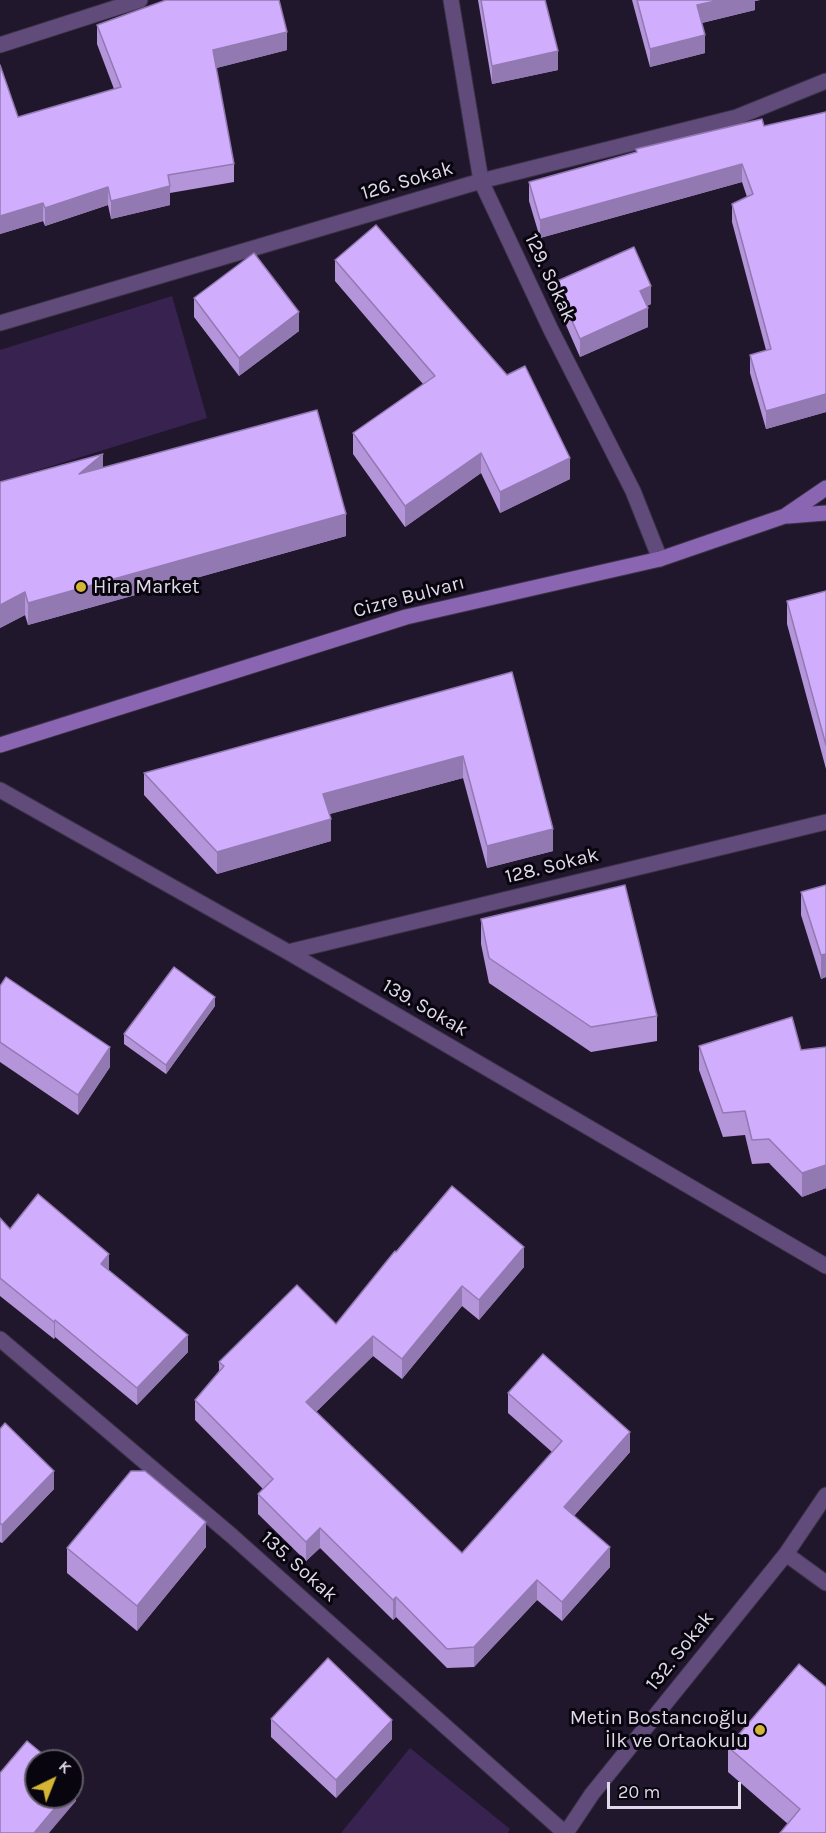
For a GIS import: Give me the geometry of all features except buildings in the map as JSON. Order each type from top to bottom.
[{"type":"main road","name":"Cizre Bulvarı","points":[[0,745],[406,617],[660,558],[784,516],[826,488]]},
{"type":"main road","points":[[784,516],[826,513]]},
{"type":"street","points":[[0,45],[140,0]]},
{"type":"street","name":"129. Sokak","points":[[451,0],[481,181],[551,330],[633,491],[660,558]]},
{"type":"street","name":"126. Sokak","points":[[0,323],[481,181],[737,117],[826,81]]},
{"type":"street","name":"139. Sokak","points":[[0,790],[288,952],[826,1266]]},
{"type":"street","name":"128. Sokak","points":[[288,952],[826,822]]},
{"type":"street","name":"135. Sokak","points":[[0,1339],[232,1536],[566,1833]]},
{"type":"street","name":"132. Sokak","points":[[566,1833],[592,1794],[786,1554],[826,1495]]},
{"type":"street","points":[[786,1554],[826,1583]]},
{"type":"shaded area","points":[[172,296],[207,418],[0,482],[0,350]]},
{"type":"shaded area","points":[[410,1748],[510,1829],[508,1833],[341,1833]]},
{"type":"place","name":"Hira Market","points":[[81,587]]},
{"type":"place","name":"Metin Bostancıoğlu İlk ve Ortaokulu","points":[[760,1730]]}]
